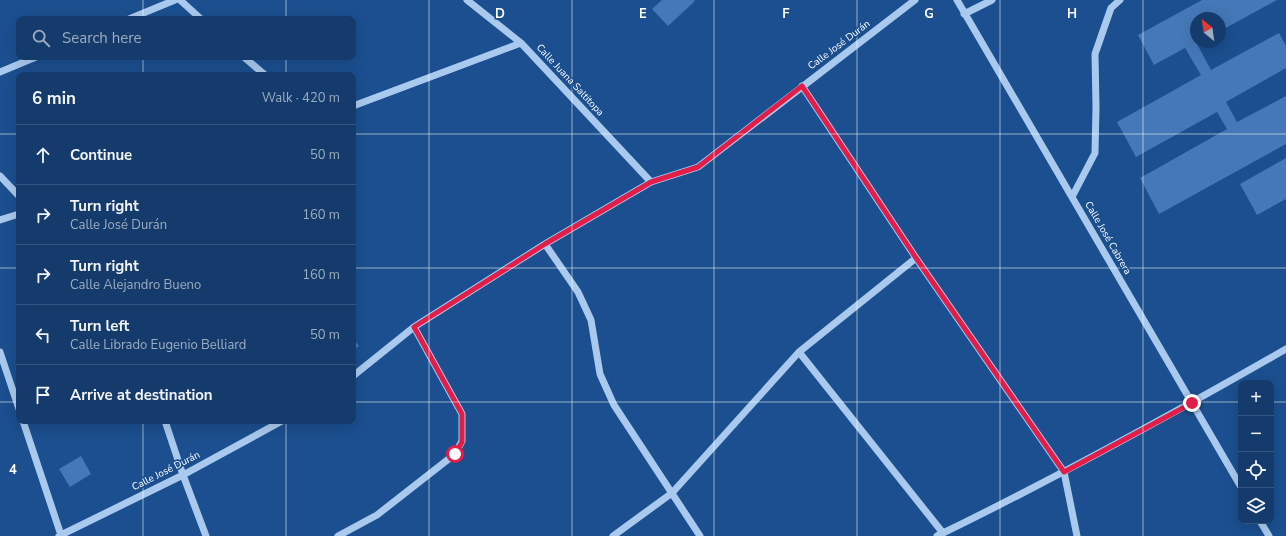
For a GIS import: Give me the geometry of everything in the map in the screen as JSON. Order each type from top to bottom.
[{"type":"street","points":[[136,16],[175,0]]},
{"type":"street","points":[[180,0],[198,16]]},
{"type":"street","name":"Calle Juana Saltitopa","points":[[467,0],[521,43],[651,182]]},
{"type":"street","name":"Calle José Durán","points":[[356,374],[414,327],[545,244],[651,182],[698,167],[914,0]]},
{"type":"street","name":"Calle José Cabrera","points":[[957,0],[1238,482]]},
{"type":"street","points":[[964,14],[992,0]]},
{"type":"street","points":[[1072,197],[1094,153],[1096,107],[1095,54],[1111,8],[1120,0]]},
{"type":"street","points":[[356,105],[521,43]]},
{"type":"street","points":[[0,72],[29,60]]},
{"type":"street","points":[[248,60],[262,72]]},
{"type":"street","points":[[802,86],[916,258],[1064,472],[1077,536]]},
{"type":"street","points":[[0,176],[16,193]]},
{"type":"street","points":[[0,220],[16,215]]},
{"type":"street","points":[[545,244],[578,292],[591,320],[600,374],[614,405],[700,536]]},
{"type":"street","points":[[613,536],[672,493],[799,352],[916,258]]},
{"type":"street","points":[[338,536],[377,515],[455,454],[462,442],[462,414],[414,327]]},
{"type":"street","points":[[799,352],[940,534],[1064,472],[1192,403],[1286,349]]},
{"type":"street","points":[[0,352],[16,400]]},
{"type":"street","points":[[24,424],[60,535]]},
{"type":"street","points":[[166,424],[206,536]]},
{"type":"street","name":"Calle José Durán","points":[[60,535],[183,475],[276,424]]},
{"type":"street","points":[[1262,524],[1269,536]]},
{"type":"building","points":[[662,0],[695,1],[668,26],[652,9]]},
{"type":"building","points":[[1202,0],[1277,0],[1226,28],[1226,12],[1190,12],[1190,48],[1199,48],[1211,70],[1279,33],[1286,46],[1286,68],[1226,102],[1237,122],[1286,96],[1286,144],[1159,214],[1140,178],[1227,129],[1217,112],[1136,157],[1117,122],[1201,75],[1185,48],[1154,65],[1138,35]]},
{"type":"building","points":[[1286,158],[1286,199],[1257,215],[1240,184]]},
{"type":"building","points":[[81,456],[91,474],[70,487],[59,469]]},
{"type":"route","points":[[455,454],[462,442],[462,414],[414,327],[545,244],[651,182],[698,167],[802,86],[916,258],[1064,472],[1192,403]]}]
